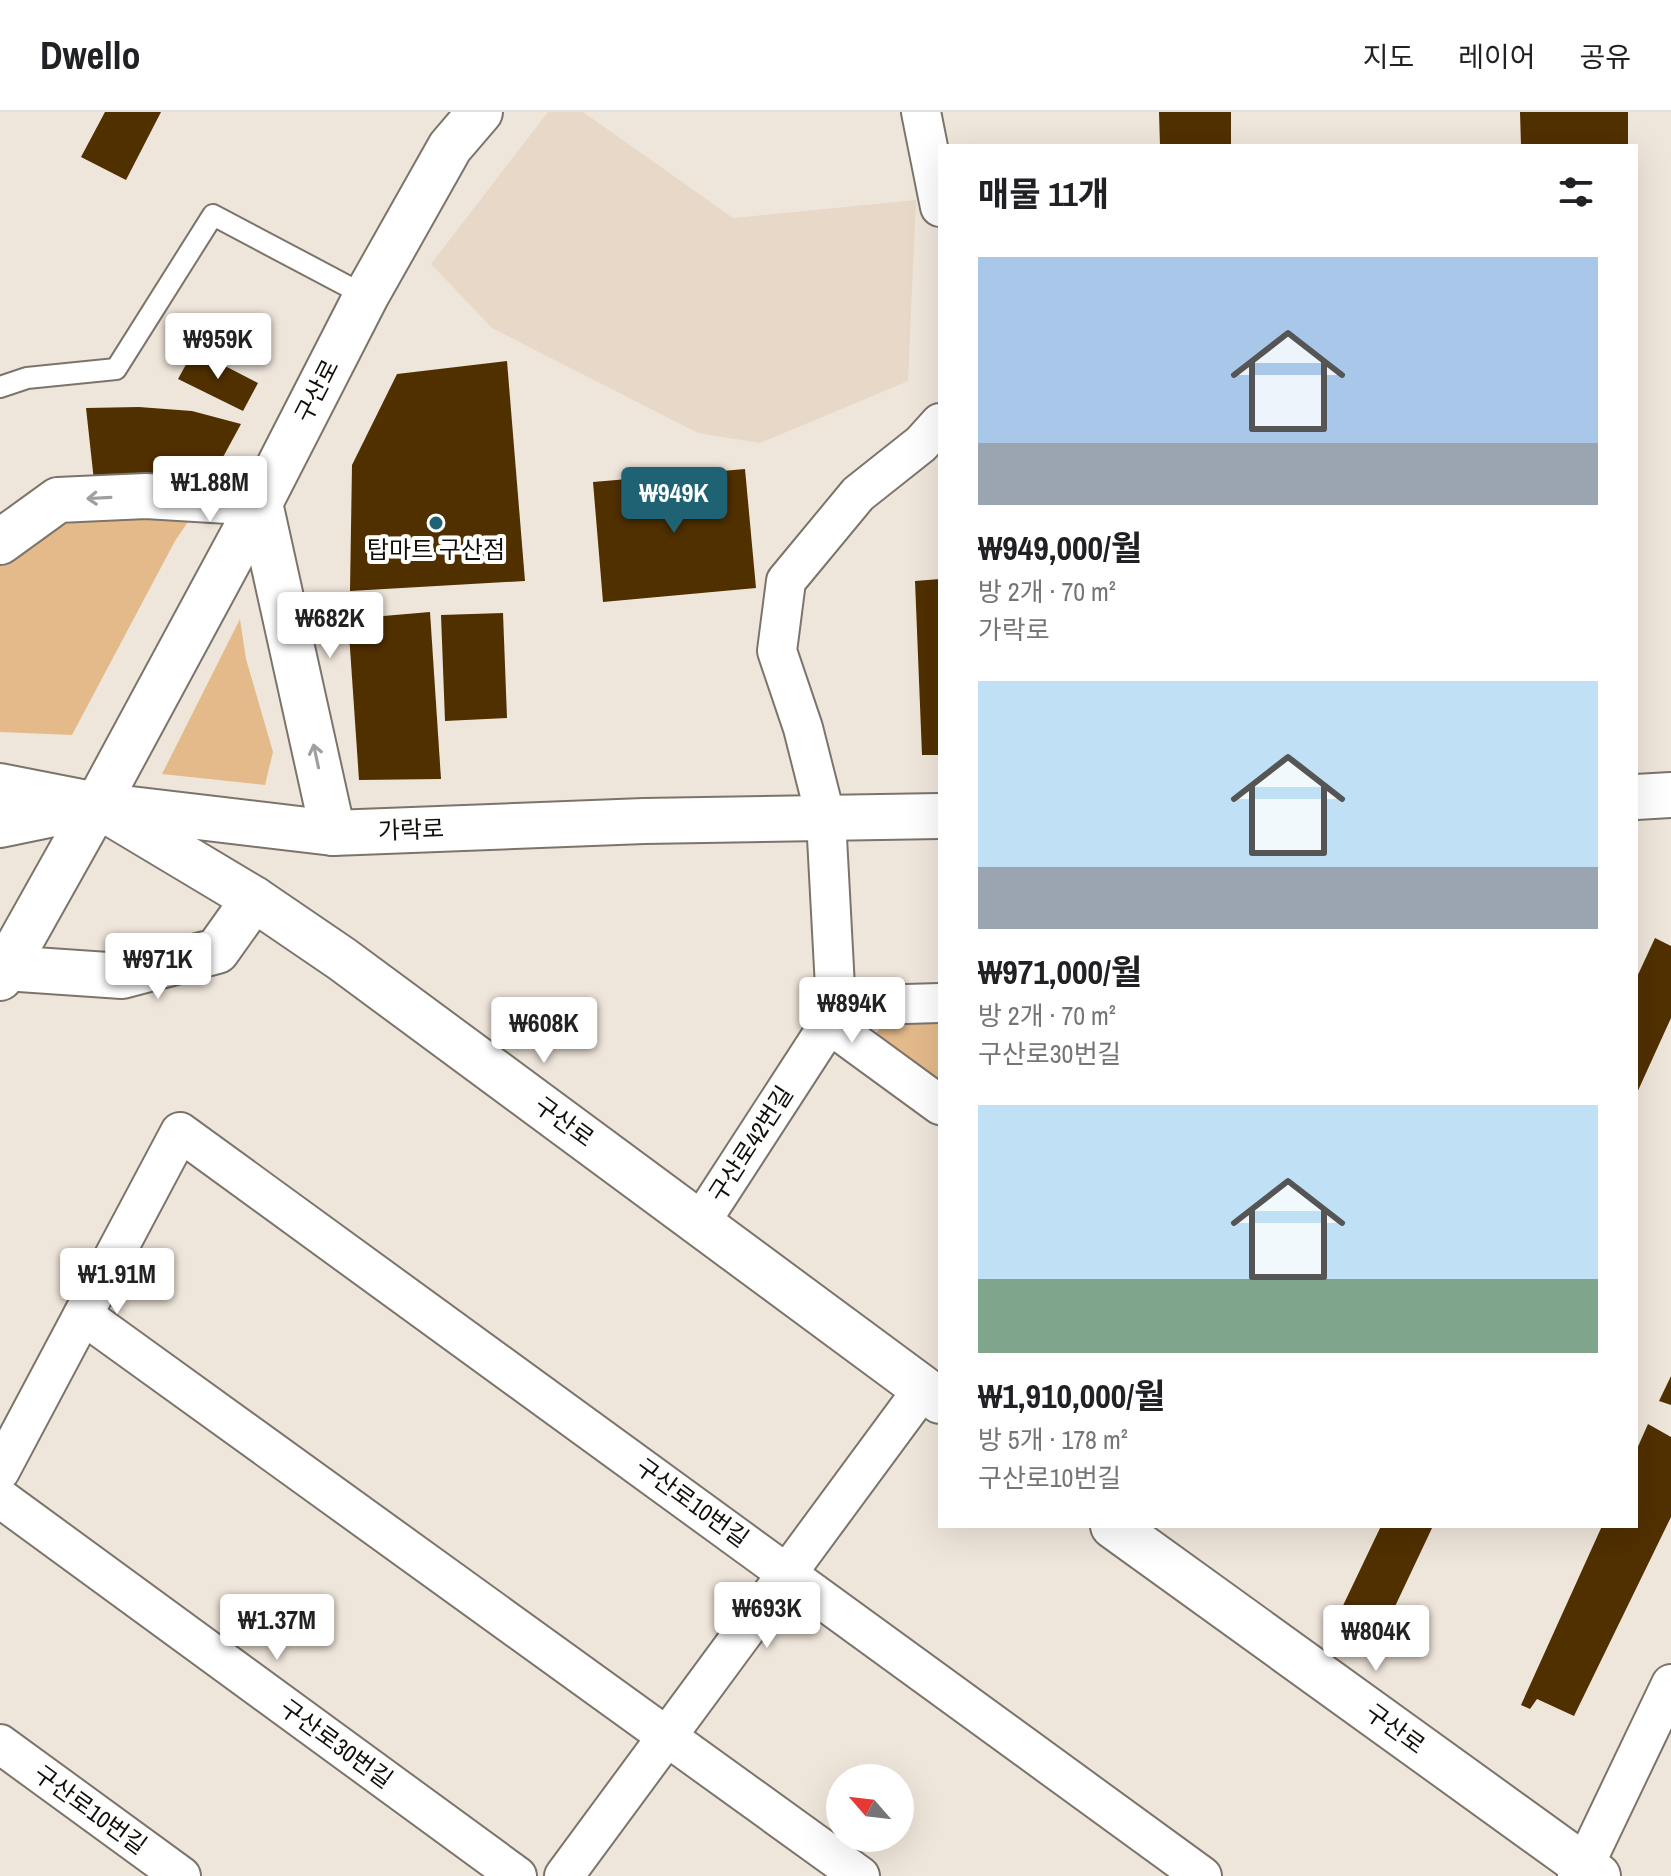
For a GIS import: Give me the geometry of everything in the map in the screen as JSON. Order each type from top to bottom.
[{"type":"street","name":"구산로","points":[[2,973],[97,805],[260,503],[452,129],[480,112]]},
{"type":"street","points":[[921,112],[938,197]]},
{"type":"street","points":[[938,425],[921,444],[858,494],[786,581],[777,651],[803,728],[826,819],[832,1015],[938,1103]]},
{"type":"street","points":[[0,542],[58,500],[146,496],[260,503],[333,833]]},
{"type":"street","name":"가락로","points":[[0,786],[97,805],[333,833],[644,821],[938,816]]},
{"type":"street","points":[[1638,797],[1671,795]]},
{"type":"street","name":"구산로","points":[[97,805],[254,899],[342,959],[931,1395]]},
{"type":"street","points":[[0,825],[97,805]]},
{"type":"street","points":[[2,973],[122,976],[217,951],[254,899]]},
{"type":"street","points":[[832,1015],[938,1003]]},
{"type":"street","name":"구산로42번길","points":[[700,1223],[832,1015]]},
{"type":"street","name":"구산로10번길","points":[[83,1315],[180,1132],[1202,1876]]},
{"type":"street","points":[[0,1471],[83,1315],[860,1876]]},
{"type":"street","points":[[564,1876],[786,1571],[931,1395]]},
{"type":"street","name":"구산로30번길","points":[[0,1498],[517,1876]]},
{"type":"street","name":"구산로","points":[[1116,1528],[1586,1873]]},
{"type":"street","points":[[1586,1873],[1671,1684]]},
{"type":"street","name":"구산로10번길","points":[[0,1744],[181,1876]]},
{"type":"lane","points":[[0,387],[27,378],[116,369],[213,215],[366,296]]},
{"type":"shaded area","points":[[548,112],[583,112],[733,218],[916,200],[908,381],[760,443],[698,433],[492,328],[431,264]]},
{"type":"shaded area","points":[[100,510],[194,513],[175,541],[72,735],[0,732],[0,565],[41,534]]},
{"type":"shaded area","points":[[240,619],[246,659],[273,752],[265,785],[162,774]]},
{"type":"shaded area","points":[[938,1013],[938,1094],[867,1044],[892,1014]]},
{"type":"building","points":[[105,112],[161,112],[126,180],[81,157]]},
{"type":"building","points":[[1159,112],[1231,112],[1231,144],[1160,144]]},
{"type":"building","points":[[1520,112],[1628,112],[1628,144],[1521,144]]},
{"type":"building","points":[[194,350],[258,383],[243,411],[178,379]]},
{"type":"building","name":"탑마트 구산점","points":[[507,361],[525,581],[350,591],[352,465],[397,374]]},
{"type":"building","points":[[139,407],[192,411],[241,424],[204,492],[94,481],[86,408]]},
{"type":"building","points":[[745,469],[756,588],[603,602],[593,482]]},
{"type":"building","points":[[938,579],[938,755],[922,755],[915,581]]},
{"type":"building","points":[[430,612],[441,779],[359,780],[348,619]]},
{"type":"building","points":[[503,613],[507,718],[445,721],[441,615]]},
{"type":"building","points":[[1655,938],[1671,946],[1671,1018],[1638,1091],[1638,975]]},
{"type":"building","points":[[1671,1376],[1671,1405],[1659,1401]]},
{"type":"building","points":[[1648,1424],[1671,1437],[1671,1517],[1574,1716],[1537,1699],[1530,1709],[1521,1705],[1601,1528],[1638,1528],[1638,1446]]},
{"type":"building","points":[[1380,1528],[1432,1528],[1381,1636],[1338,1616]]},
{"type":"place","name":"탑마트 구산점","points":[[436,523]]}]
